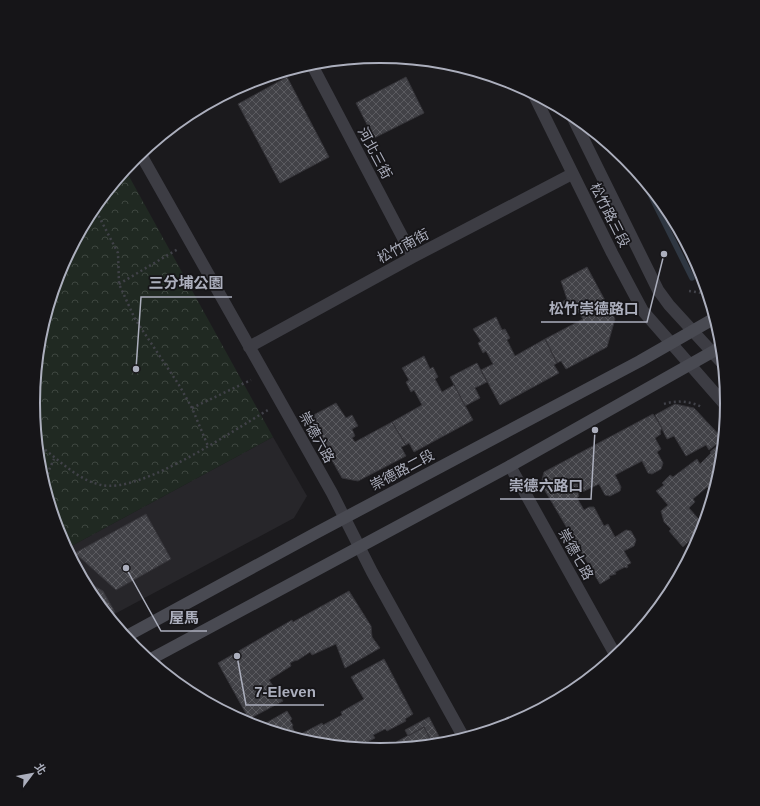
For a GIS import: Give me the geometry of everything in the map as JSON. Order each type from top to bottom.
[{"type":"main road","name":"崇德路二段","points":[[131,634],[344,518],[671,344],[709,321]]},
{"type":"main road","points":[[154,657],[510,466],[716,351]]},
{"type":"street","name":"河北三街","points":[[315,70],[413,258]]},
{"type":"street","name":"松竹路三段","points":[[537,102],[572,174],[643,311],[720,399]]},
{"type":"street","name":"松竹路三段","points":[[577,126],[658,290],[669,305],[715,348]]},
{"type":"street","name":"崇德六路","points":[[144,159],[265,374],[461,733]]},
{"type":"street","name":"松竹南街","points":[[249,347],[572,174]]},
{"type":"street","name":"崇德七路","points":[[510,466],[613,650]]},
{"type":"path","points":[[97,213],[118,253],[119,284],[135,319],[180,384],[208,446]]},
{"type":"path","points":[[119,284],[190,241]]},
{"type":"path","points":[[689,291],[702,293]]},
{"type":"path","points":[[192,408],[265,374]]},
{"type":"path","points":[[664,404],[674,401],[696,404],[702,407]]},
{"type":"path","points":[[43,449],[67,469],[100,485],[115,486],[146,479],[208,446],[280,402]]},
{"type":"path","points":[[48,474],[54,458]]},
{"type":"shaded area","points":[[273,437],[307,496],[294,518],[114,614],[97,592],[72,546]]},
{"type":"green space","points":[[128,175],[273,437],[72,546],[58,512],[43,447],[40,403],[43,359],[58,294],[75,253],[97,214]]},
{"type":"building","points":[[287,77],[329,157],[280,183],[238,104]]},
{"type":"building","points":[[406,77],[424,113],[374,138],[356,103]]},
{"type":"building","points":[[587,267],[615,319],[607,347],[566,369],[561,361],[557,363],[545,339],[583,319],[575,308],[567,312],[562,302],[567,299],[561,281]]},
{"type":"building","points":[[496,317],[502,330],[505,329],[510,338],[507,340],[515,356],[545,339],[557,363],[554,365],[559,373],[500,405],[481,370],[493,364],[486,351],[483,353],[478,343],[481,341],[473,329]]},
{"type":"building","points":[[424,356],[430,369],[433,367],[438,377],[435,379],[442,392],[454,385],[473,420],[414,452],[409,443],[406,445],[392,422],[422,405],[414,390],[411,392],[406,382],[409,380],[402,368]]},
{"type":"building","points":[[477,363],[487,382],[475,388],[480,398],[465,406],[450,377]]},
{"type":"building","points":[[336,403],[346,418],[352,415],[358,426],[352,429],[355,436],[352,438],[355,442],[392,422],[406,445],[401,447],[406,456],[358,481],[342,478],[308,418]]},
{"type":"building","points":[[675,404],[694,408],[718,434],[717,443],[709,450],[706,445],[686,456],[674,436],[667,439],[655,415]]},
{"type":"building","points":[[653,414],[662,428],[660,432],[661,434],[655,438],[661,449],[657,452],[663,463],[661,469],[652,474],[648,473],[642,461],[615,475],[621,487],[620,491],[610,496],[605,495],[599,484],[578,494],[579,496],[577,498],[584,510],[589,507],[594,507],[604,526],[608,524],[615,537],[626,530],[631,531],[636,540],[634,546],[624,551],[631,563],[627,565],[628,567],[615,572],[616,574],[609,576],[610,578],[600,584],[541,484],[544,472]]},
{"type":"building","points":[[717,446],[709,488],[707,487],[693,499],[695,502],[689,508],[699,519],[691,539],[683,547],[669,531],[671,529],[664,522],[661,511],[668,505],[656,491],[664,485],[662,483],[670,475],[673,477],[697,459],[700,464]]},
{"type":"building","points":[[146,514],[171,559],[116,590],[75,553]]},
{"type":"building","points":[[93,585],[103,591],[115,612],[113,613],[110,610]]},
{"type":"building","points":[[349,591],[371,626],[372,637],[380,648],[345,668],[336,644],[312,655],[310,652],[298,660],[290,663],[291,666],[269,680],[283,701],[252,718],[247,716],[218,663],[292,620],[293,622]]},
{"type":"building","points":[[384,659],[413,714],[405,719],[406,721],[387,731],[385,729],[373,735],[375,738],[366,742],[336,740],[302,733],[342,715],[341,712],[364,699],[351,677]]},
{"type":"building","points":[[287,711],[292,719],[290,721],[293,725],[292,727],[295,732],[266,723]]},
{"type":"building","points":[[429,717],[439,737],[430,739],[424,727],[408,736],[405,730]]},
{"type":"building","points":[[424,727],[430,738],[424,740],[396,742]]},
{"type":"waterway","points":[[653,200],[692,278]]},
{"type":"place","name":"松竹崇德路口","points":[[664,254]]},
{"type":"place","name":"三分埔公園","points":[[136,369]]},
{"type":"place","name":"崇德六路口","points":[[595,430]]},
{"type":"place","name":"屋馬","points":[[126,568]]},
{"type":"place","name":"7-Eleven","points":[[237,656]]}]
